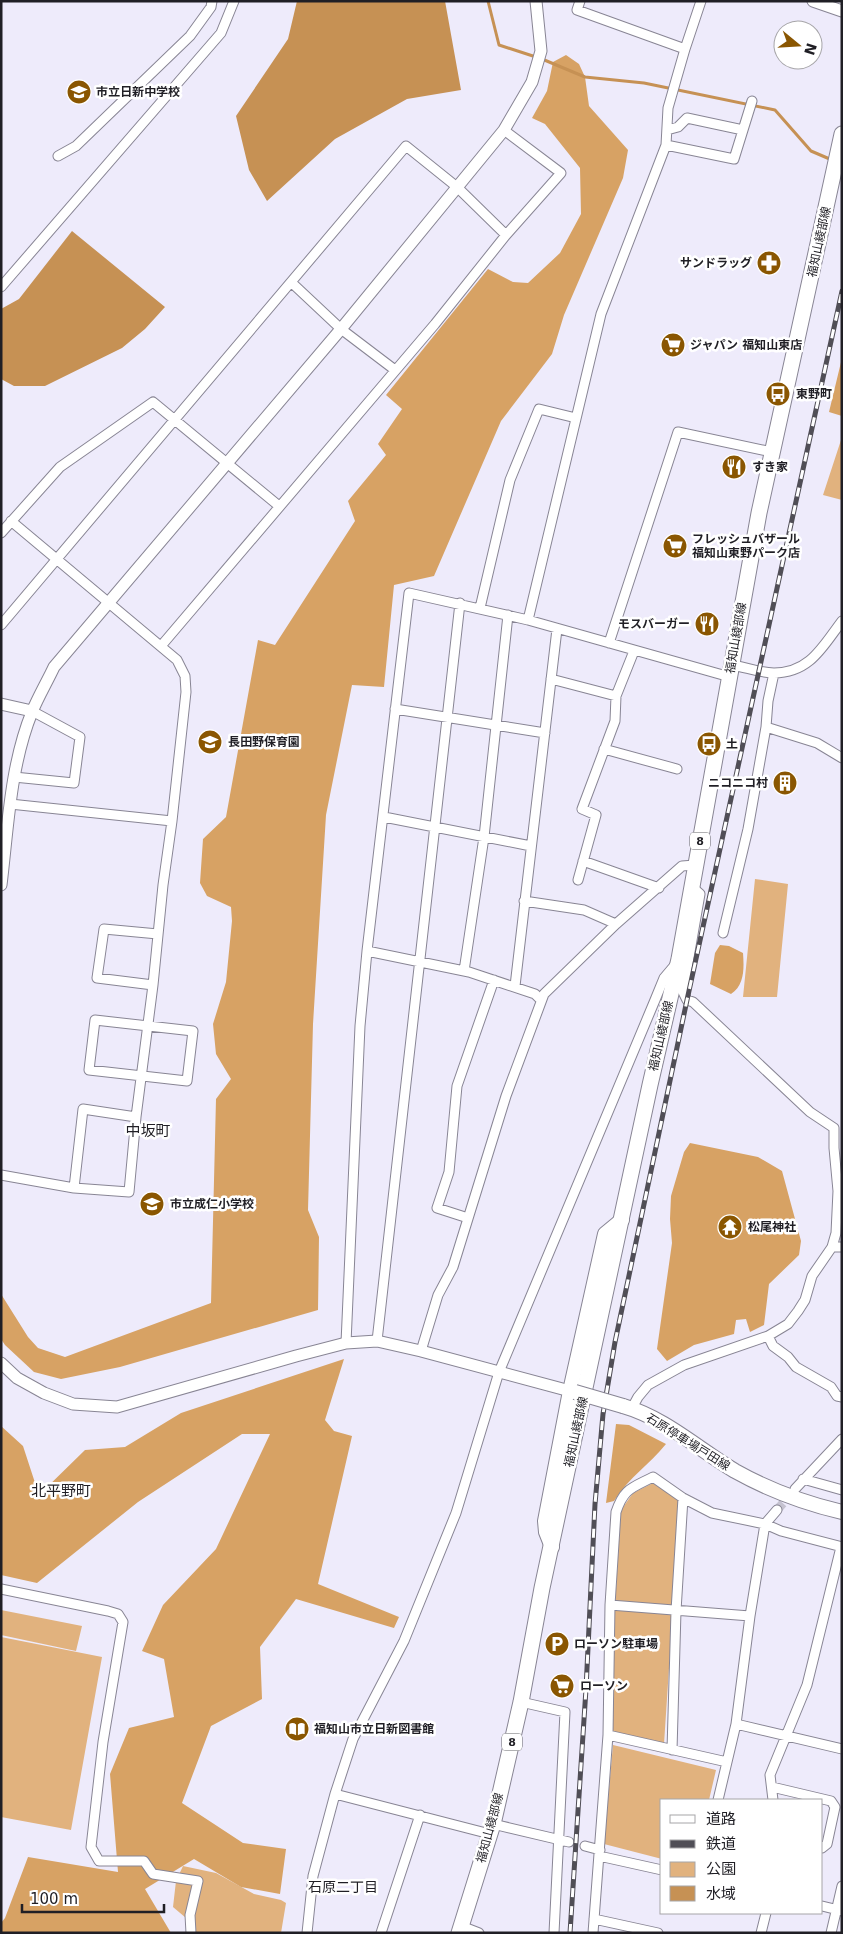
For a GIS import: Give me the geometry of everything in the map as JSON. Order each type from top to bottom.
[{"type":"main road","name":"福知山綾部線","points":[[460,1930],[492,1829],[650,1085],[679,959],[744,594],[772,452],[842,134]]},
{"type":"main road","points":[[552,1547],[546,1532],[545,1521],[605,1234],[622,1220]]},
{"type":"main road","name":"石原停車場戸田線","points":[[572,1391],[628,1407],[655,1419],[734,1470],[760,1484],[791,1498],[842,1512]]},
{"type":"street","points":[[58,156],[76,146],[190,36],[211,7],[212,1]]},
{"type":"street","points":[[1,287],[221,33],[234,1]]},
{"type":"street","points":[[1,885],[14,777],[32,711],[54,667],[340,329],[504,130],[532,82],[541,51],[536,1]]},
{"type":"street","points":[[580,1],[578,10],[685,49]]},
{"type":"street","points":[[528,620],[601,314],[666,145],[668,108],[701,1]]},
{"type":"street","points":[[813,1],[842,11]]},
{"type":"street","points":[[666,145],[734,159],[752,101]]},
{"type":"street","points":[[667,130],[678,127],[687,118],[743,130]]},
{"type":"street","points":[[161,646],[436,324],[506,235],[561,173],[504,130]]},
{"type":"street","points":[[1,625],[58,560],[406,146],[457,187],[506,235]]},
{"type":"street","points":[[292,283],[340,329],[395,370]]},
{"type":"street","points":[[1,533],[60,467],[153,402],[279,506]]},
{"type":"street","points":[[480,608],[510,480],[539,409],[576,418]]},
{"type":"street","points":[[609,643],[678,432],[772,452]]},
{"type":"street","points":[[1,1175],[74,1188],[129,1192],[136,1117],[186,692],[185,676],[177,660],[11,521]]},
{"type":"street","points":[[346,1344],[360,1026],[409,593],[460,603],[528,620],[634,651],[731,671],[774,673],[806,665],[842,621]]},
{"type":"street","points":[[377,1341],[460,603]]},
{"type":"street","points":[[464,971],[484,837],[508,615]]},
{"type":"street","points":[[515,986],[530,846],[558,629]]},
{"type":"street","points":[[578,880],[596,815],[582,809],[615,721],[616,696],[634,651]]},
{"type":"street","points":[[724,933],[748,829],[774,673]]},
{"type":"street","points":[[551,679],[616,696]]},
{"type":"street","points":[[1,704],[32,711],[80,737],[74,783],[14,777]]},
{"type":"street","points":[[396,709],[497,727],[544,733]]},
{"type":"street","points":[[766,727],[817,743],[842,758]]},
{"type":"street","points":[[604,749],[678,769]]},
{"type":"street","points":[[10,804],[172,821]]},
{"type":"street","points":[[384,817],[530,846]]},
{"type":"street","points":[[583,861],[659,888]]},
{"type":"street","points":[[421,1351],[438,1295],[452,1267],[506,1096],[544,994],[616,924],[682,866],[695,865]]},
{"type":"street","points":[[628,1407],[648,1385],[684,1365],[768,1336],[788,1324],[805,1300],[812,1276],[832,1246],[836,1232],[840,1190],[834,1148],[838,1126],[810,1112],[693,1002],[687,1000],[683,992],[700,894],[692,887]]},
{"type":"street","points":[[524,900],[584,910],[616,924]]},
{"type":"street","points":[[153,985],[97,978],[104,929],[158,934]]},
{"type":"street","points":[[367,951],[464,971],[515,986],[535,994],[541,1000]]},
{"type":"street","points":[[307,1933],[313,1876],[335,1794],[353,1739],[404,1641],[456,1513],[499,1372],[664,978],[679,959]]},
{"type":"street","points":[[468,1218],[437,1208],[449,1172],[457,1086],[494,980]]},
{"type":"street","points":[[95,1020],[148,1026],[193,1032],[187,1081],[89,1070],[95,1020]]},
{"type":"street","points":[[74,1188],[83,1110],[136,1117]]},
{"type":"street","points":[[832,1246],[842,1247]]},
{"type":"street","points":[[768,1336],[773,1346],[788,1357],[796,1367],[831,1387],[837,1396],[842,1397]]},
{"type":"street","points":[[1,1363],[17,1378],[44,1393],[73,1404],[117,1407],[296,1356],[346,1344],[377,1341],[572,1391]]},
{"type":"street","points":[[795,1489],[842,1438]]},
{"type":"street","points":[[593,1933],[608,1735],[610,1606],[616,1512],[620,1500],[626,1491],[653,1477],[683,1498],[712,1513],[765,1524],[781,1531],[841,1547],[807,1685],[770,1774],[773,1799]]},
{"type":"street","points":[[803,1479],[842,1490]]},
{"type":"street","points":[[672,1750],[676,1611],[683,1498]]},
{"type":"street","points":[[718,1799],[736,1724],[750,1616],[765,1524],[777,1510]]},
{"type":"street","points":[[1,1589],[108,1611],[118,1614],[123,1622],[104,1742],[91,1847],[99,1861],[144,1861],[153,1874],[198,1881],[190,1915],[190,1933]]},
{"type":"street","points":[[610,1606],[750,1616]]},
{"type":"street","points":[[520,1702],[565,1712],[564,1842],[554,1933]]},
{"type":"street","points":[[736,1724],[842,1749]]},
{"type":"street","points":[[608,1735],[727,1762]]},
{"type":"street","points":[[772,1787],[832,1801],[835,1807],[827,1844],[823,1847]]},
{"type":"street","points":[[335,1794],[420,1815],[564,1842]]},
{"type":"street","points":[[381,1933],[420,1815]]},
{"type":"street","points":[[585,1846],[599,1853],[660,1869]]},
{"type":"street","points":[[831,1933],[839,1910],[842,1886]]},
{"type":"street","points":[[823,1906],[839,1910]]},
{"type":"street","points":[[761,1933],[766,1914]]},
{"type":"street","points":[[594,1919],[658,1933]]},
{"type":"street","points":[[460,1930],[479,1933]]},
{"type":"green space","points":[[842,437],[842,500],[823,495]]},
{"type":"green space","points":[[755,879],[788,884],[777,997],[743,997]]},
{"type":"green space","points":[[653,1483],[680,1501],[664,1744],[607,1732],[621,1510],[633,1493]]},
{"type":"green space","points":[[1,1610],[82,1626],[76,1651],[1,1635]]},
{"type":"green space","points":[[1,1637],[102,1657],[71,1830],[1,1817]]},
{"type":"green space","points":[[613,1745],[716,1770],[709,1799],[660,1799],[660,1858],[604,1844]]},
{"type":"green space","points":[[183,1866],[216,1873],[254,1894],[281,1900],[286,1903],[281,1933],[192,1933],[186,1918],[173,1907],[176,1881]]},
{"type":"shaded area","points":[[566,55],[579,64],[585,77],[589,106],[628,150],[623,178],[564,315],[552,354],[501,421],[434,576],[394,585],[384,687],[352,685],[326,815],[313,1024],[308,1210],[319,1237],[318,1310],[120,1367],[61,1379],[34,1372],[1,1339],[1,1294],[28,1337],[38,1348],[65,1357],[211,1303],[216,1099],[231,1079],[216,1054],[213,1024],[226,982],[232,921],[231,907],[207,896],[200,883],[203,839],[226,817],[258,640],[275,645],[355,521],[348,501],[386,455],[378,444],[402,409],[386,395],[488,269],[513,282],[528,283],[560,253],[581,214],[580,168],[545,124],[532,118],[547,91],[553,62]]},
{"type":"shaded area","points":[[842,358],[842,416],[829,412]]},
{"type":"shaded area","points":[[720,945],[729,946],[743,953],[741,981],[736,990],[731,994],[710,984],[715,953]]},
{"type":"shaded area","name":"松尾神社","points":[[690,1143],[758,1157],[782,1171],[801,1241],[799,1255],[769,1284],[764,1325],[750,1332],[746,1319],[736,1320],[734,1334],[694,1345],[667,1361],[657,1349],[672,1243],[671,1196],[684,1152]]},
{"type":"shaded area","points":[[344,1359],[325,1420],[334,1431],[352,1436],[318,1584],[399,1617],[394,1628],[296,1599],[260,1647],[262,1699],[211,1726],[182,1803],[243,1843],[286,1849],[280,1894],[241,1887],[194,1859],[145,1889],[171,1933],[1,1933],[1,1923],[5,1918],[28,1857],[118,1872],[110,1774],[129,1728],[174,1717],[164,1659],[142,1651],[163,1605],[216,1549],[270,1434],[242,1434],[138,1502],[37,1583],[1,1575],[1,1426],[23,1446],[39,1495],[85,1450],[125,1447],[181,1413]]},
{"type":"shaded area","points":[[616,1424],[629,1425],[666,1444],[626,1485],[614,1501],[606,1503]]},
{"type":"water","points":[[297,1],[445,1],[461,90],[407,99],[335,139],[267,201],[249,170],[236,116],[288,39]]},
{"type":"water","points":[[72,231],[165,307],[145,329],[122,348],[45,386],[14,386],[1,379],[1,309],[19,299]]},
{"type":"waterway","points":[[488,1],[499,45],[536,57]]},
{"type":"waterway","points":[[542,59],[585,77],[644,83],[775,110],[811,151],[832,160]]},
{"type":"tunnel","points":[[777,1510],[792,1493]]},
{"type":"tunnel","points":[[569,1842],[585,1846]]},
{"type":"railway","points":[[570,1933],[586,1689],[595,1504],[603,1414],[615,1342],[687,1000],[842,291]]},
{"type":"place","name":"市立日新中学校","points":[[79,92]]},
{"type":"place","name":"サンドラッグ","points":[[769,263]]},
{"type":"place","name":"ジャパン 福知山東店","points":[[673,345]]},
{"type":"place","name":"東野町","points":[[778,394]]},
{"type":"place","name":"すき家","points":[[734,467]]},
{"type":"place","name":"フレッシュバザール 福知山東野パーク店","points":[[675,546]]},
{"type":"place","name":"モスバーガー","points":[[707,624]]},
{"type":"place","name":"長田野保育園","points":[[210,742]]},
{"type":"place","name":"土","points":[[709,744]]},
{"type":"place","name":"ニコニコ村","points":[[785,783]]},
{"type":"place","name":"市立成仁小学校","points":[[152,1204]]},
{"type":"place","name":"松尾神社","points":[[730,1227]]},
{"type":"place","name":"ローソン駐車場","points":[[557,1644]]},
{"type":"place","name":"ローソン","points":[[562,1686]]},
{"type":"place","name":"福知山市立日新図書館","points":[[297,1729]]},
{"type":"district","name":"中坂町","points":[[148,1131]]},
{"type":"district","name":"北平野町","points":[[61,1491]]},
{"type":"district","name":"石原二丁目","points":[[343,1887]]}]
